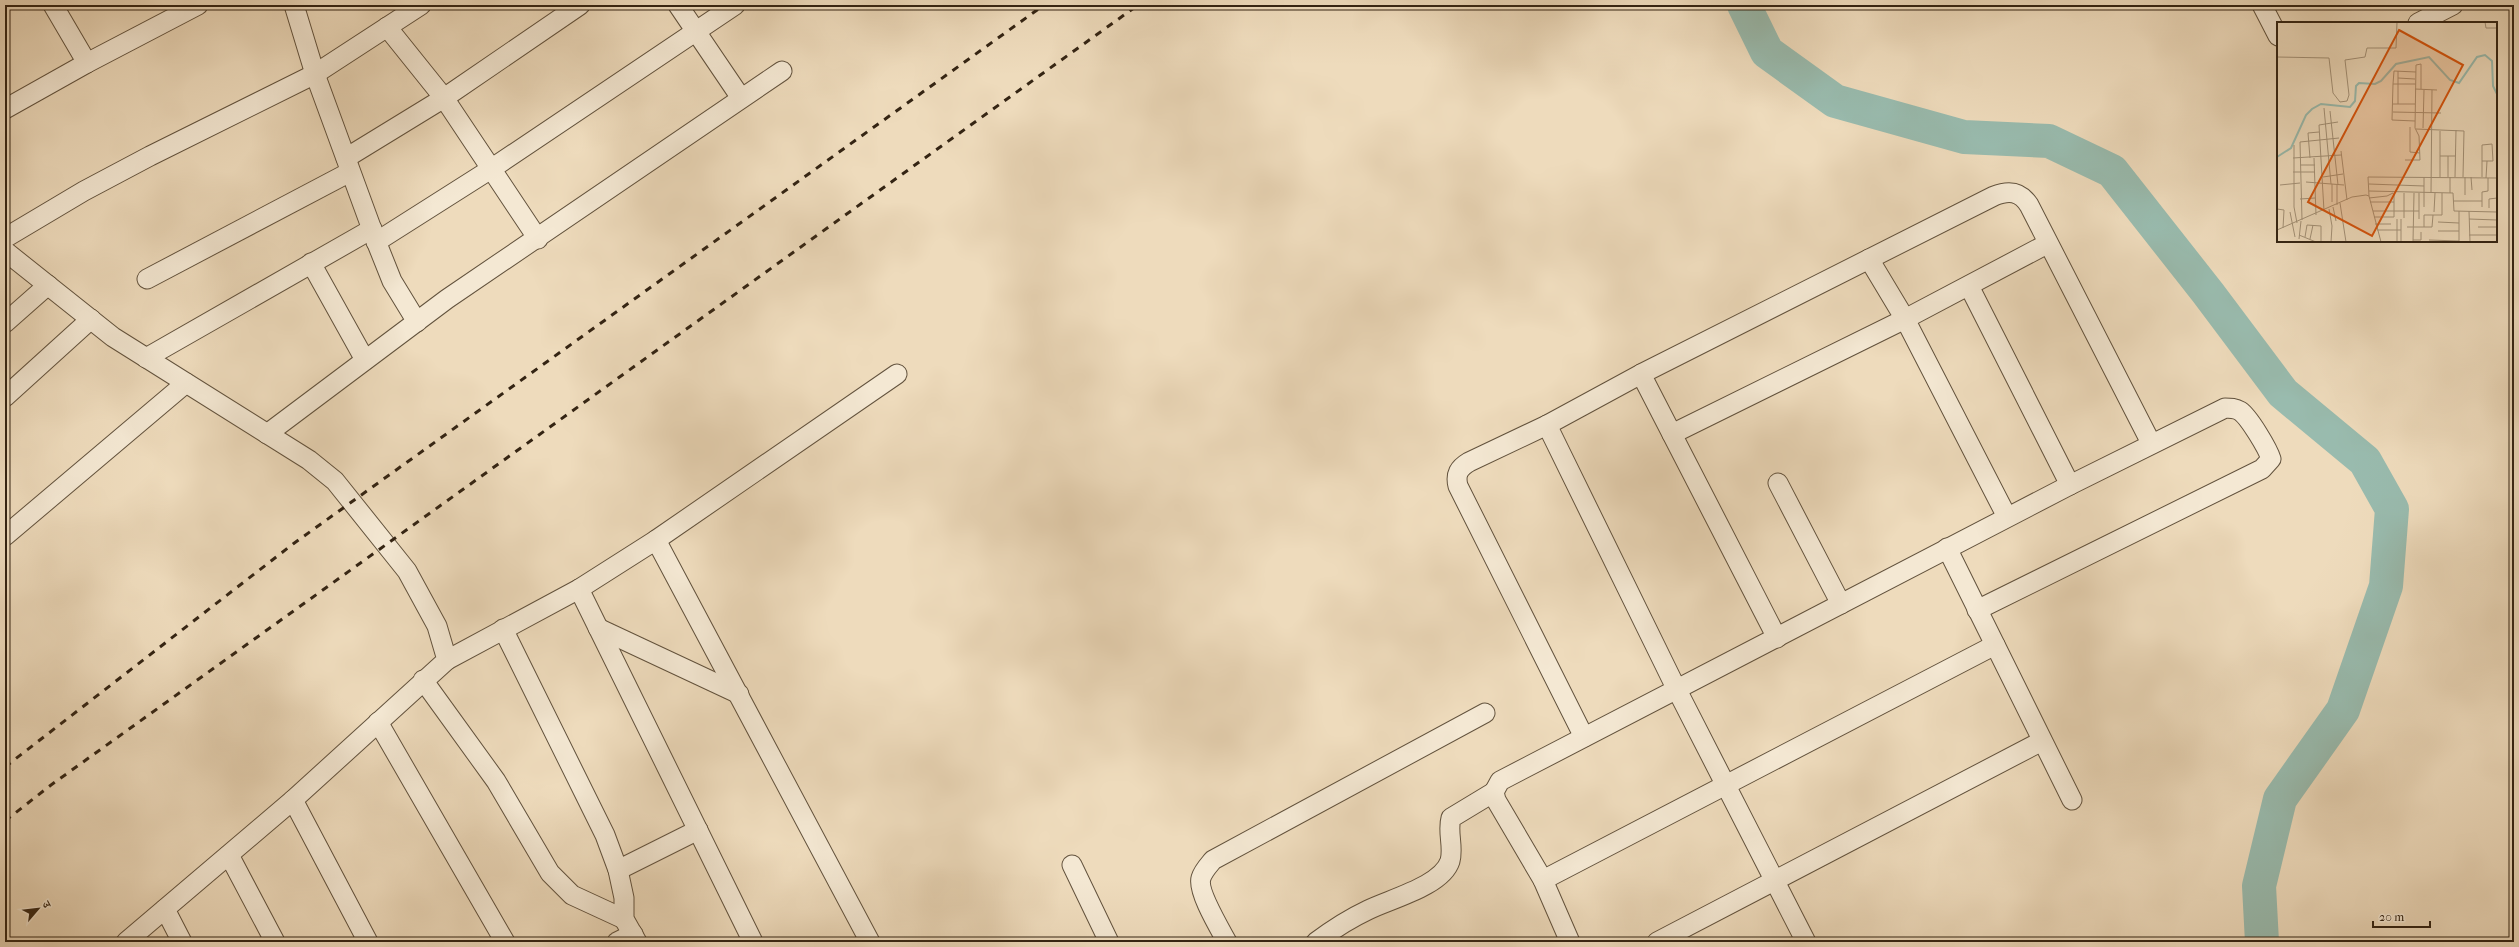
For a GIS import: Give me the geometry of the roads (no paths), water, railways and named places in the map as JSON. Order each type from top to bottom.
[{"type":"street","points":[[53,5],[87,62]]},
{"type":"street","points":[[5,109],[87,62],[198,5]]},
{"type":"street","points":[[294,5],[315,74],[374,235],[392,281],[417,322]]},
{"type":"street","points":[[5,238],[97,184],[315,74],[421,5]]},
{"type":"street","points":[[147,279],[348,165],[580,5]]},
{"type":"street","points":[[678,5],[741,98]]},
{"type":"street","points":[[146,358],[311,263],[374,235],[491,169],[735,5]]},
{"type":"street","points":[[2262,5],[2277,34]]},
{"type":"street","points":[[2420,22],[2453,5]]},
{"type":"street","points":[[387,27],[444,98],[538,239]]},
{"type":"street","points":[[267,434],[447,299],[538,239],[782,71]]},
{"type":"street","points":[[1584,737],[1456,480],[1460,467],[1469,462],[1547,425],[1641,374],[1994,196],[2010,192],[2016,192],[2025,199],[2047,244],[2064,271],[2151,443]]},
{"type":"street","points":[[1672,434],[1905,319],[2047,244]]},
{"type":"street","points":[[5,251],[113,337],[309,460],[336,481],[407,571],[436,626],[447,660]]},
{"type":"street","points":[[1869,259],[1905,319],[2007,517]]},
{"type":"street","points":[[311,263],[365,360]]},
{"type":"street","points":[[5,323],[48,286]]},
{"type":"street","points":[[1969,286],[2070,485]]},
{"type":"street","points":[[5,397],[91,319]]},
{"type":"street","points":[[126,942],[293,800],[423,680],[447,660],[579,589],[656,540],[897,374]]},
{"type":"street","points":[[1641,374],[1777,638]]},
{"type":"street","points":[[5,536],[186,383]]},
{"type":"street","points":[[1570,942],[1543,880],[1496,800],[1494,792],[1495,786],[1506,777],[2151,443],[2225,408],[2234,408],[2242,412],[2269,452],[2271,459],[2262,469],[1977,610]]},
{"type":"street","points":[[1547,425],[1676,688],[1806,942]]},
{"type":"street","points":[[1778,483],[1841,604]]},
{"type":"street","points":[[656,540],[870,942]]},
{"type":"street","points":[[1947,548],[2072,800]]},
{"type":"street","points":[[579,589],[753,942]]},
{"type":"street","points":[[598,628],[739,694]]},
{"type":"street","points":[[503,630],[605,835],[618,870],[624,898],[628,934]]},
{"type":"street","points":[[1543,880],[1994,645]]},
{"type":"street","points":[[423,680],[496,781],[550,873],[572,895],[628,934]]},
{"type":"street","points":[[1227,942],[1202,890],[1200,880],[1204,870],[1213,860],[1485,713]]},
{"type":"street","points":[[378,722],[505,942]]},
{"type":"street","points":[[1657,942],[1773,880],[2042,741]]},
{"type":"street","points":[[1316,942],[1346,921],[1422,887],[1435,878],[1444,870],[1450,860],[1448,829],[1451,818],[1494,792]]},
{"type":"street","points":[[293,800],[368,942]]},
{"type":"street","points":[[618,870],[698,830]]},
{"type":"street","points":[[228,855],[275,942]]},
{"type":"street","points":[[1072,865],[1109,942]]},
{"type":"street","points":[[165,909],[182,942]]},
{"type":"waterway","points":[[1744,5],[1767,52],[1835,101],[1964,137],[2049,141],[2112,171],[2208,293],[2283,393],[2365,461],[2392,509],[2386,586],[2343,710],[2280,799],[2259,886],[2262,942]]},
{"type":"railway","points":[[5,767],[293,544],[1044,5]]},
{"type":"railway","points":[[5,821],[51,785],[1138,5]]}]
